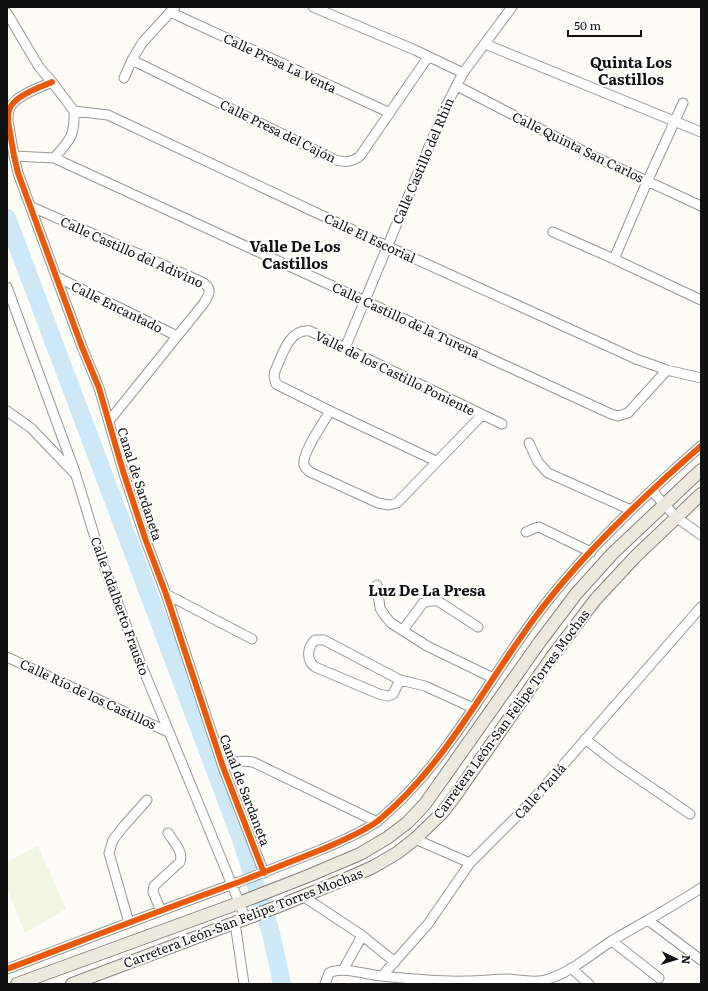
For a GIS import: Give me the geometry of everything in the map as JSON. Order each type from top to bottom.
[{"type":"main road","points":[[18,984],[308,876],[360,854],[387,838],[407,823],[425,804],[539,643],[576,594],[612,554],[701,470]]},
{"type":"main road","name":"Carretera León-San Felipe Torres Mochas","points":[[72,984],[249,918],[348,878],[373,867],[397,853],[415,839],[442,813],[455,796],[552,657],[595,600],[635,557],[701,494]]},
{"type":"main road","points":[[595,600],[608,575],[661,520],[664,515],[665,504]]},
{"type":"street","points":[[313,7],[415,50],[463,73]]},
{"type":"street","name":"Calle Castillo del Rhin","points":[[345,348],[446,106],[463,73],[512,7]]},
{"type":"street","points":[[124,78],[142,43],[172,10]]},
{"type":"street","name":"Calle Presa La Venta","points":[[172,10],[390,113]]},
{"type":"street","points":[[7,13],[39,67],[74,111],[74,127],[69,141],[54,158],[14,156]]},
{"type":"street","points":[[485,44],[701,132]]},
{"type":"street","name":"Calle Presa del Cajón","points":[[132,60],[340,162],[348,162],[360,156],[428,57]]},
{"type":"street","name":"Canal de Sardaneta","points":[[52,82],[15,101],[10,107],[8,115],[14,156],[22,184],[32,207],[82,347],[99,388],[123,471],[146,541],[166,594],[223,767],[262,874]]},
{"type":"street","name":"Calle Quinta San Carlos","points":[[456,86],[591,155],[701,206]]},
{"type":"street","points":[[614,259],[683,103]]},
{"type":"street","name":"Calle El Escorial","points":[[74,111],[108,115],[387,246],[636,359],[667,370],[701,378]]},
{"type":"street","name":"Calle Castillo de la Turena","points":[[54,158],[611,414],[618,416],[628,413],[667,370]]},
{"type":"street","name":"Calle Castillo del Adivino","points":[[32,207],[206,284],[209,288],[210,294],[204,303],[109,421]]},
{"type":"street","points":[[553,232],[701,300]]},
{"type":"street","name":"Calle Encantado","points":[[57,277],[177,336]]},
{"type":"street","name":"Calle Adalberto Frausto","points":[[7,288],[77,477],[103,564],[168,732],[231,885],[243,901],[249,918]]},
{"type":"street","name":"Valle de los Castillo Poniente","points":[[482,415],[436,461],[279,386],[275,379],[275,371],[290,340],[301,331],[310,331],[502,424]]},
{"type":"street","points":[[7,411],[31,428],[77,477]]},
{"type":"street","points":[[330,411],[305,454],[304,465],[310,472],[371,500],[384,504],[393,504],[397,503],[436,461]]},
{"type":"street","points":[[529,442],[538,462],[548,473],[631,510]]},
{"type":"street","points":[[7,969],[262,874],[345,840],[377,822],[411,789],[458,730],[546,602],[631,510],[701,446]]},
{"type":"street","points":[[652,491],[676,518],[701,535]]},
{"type":"street","points":[[526,532],[539,527],[591,552]]},
{"type":"street","points":[[377,585],[380,608],[391,623],[427,646],[493,678]]},
{"type":"street","points":[[166,594],[252,639]]},
{"type":"street","points":[[403,630],[423,603],[430,601],[438,601],[478,627]]},
{"type":"street","name":"Calle Tzulá","points":[[382,976],[428,924],[470,863],[529,804],[701,608]]},
{"type":"street","points":[[400,680],[393,694],[388,696],[378,694],[315,667],[310,661],[308,655],[311,644],[315,640],[324,640],[400,680],[425,686],[473,708]]},
{"type":"street","name":"Calle Río de los Castillos","points":[[7,657],[168,732]]},
{"type":"street","points":[[585,739],[617,764],[690,814]]},
{"type":"street","points":[[223,767],[235,761],[244,760],[253,762],[377,822]]},
{"type":"street","points":[[129,923],[109,853],[113,840],[122,827],[147,800]]},
{"type":"street","points":[[161,911],[153,892],[154,886],[180,862],[182,858],[181,853],[168,833]]},
{"type":"street","points":[[415,839],[470,863]]},
{"type":"street","points":[[325,984],[329,973],[334,970],[382,976],[437,980],[485,982],[509,979],[528,981],[544,980],[559,975],[571,968],[612,941],[701,888]]},
{"type":"street","points":[[304,896],[362,936],[395,962]]},
{"type":"street","points":[[648,920],[701,960]]},
{"type":"street","points":[[235,923],[244,984]]},
{"type":"street","points":[[343,970],[362,936]]},
{"type":"street","points":[[612,941],[659,978]]},
{"type":"street","points":[[571,968],[589,984]]},
{"type":"green space","points":[[38,846],[66,909],[25,933],[7,889],[7,862]]},
{"type":"waterway","points":[[7,218],[241,839],[271,933],[282,984]]},
{"type":"cycle path","points":[[52,82],[18,98],[9,109],[8,121],[18,173],[82,347],[99,388],[123,471],[146,541],[166,594],[223,767],[264,873]]},
{"type":"cycle path","points":[[7,969],[323,849],[359,832],[379,820],[404,797],[427,771],[468,716],[526,630],[581,561],[660,482],[701,446]]},
{"type":"district","name":"Quinta Los Castillos","points":[[631,72]]},
{"type":"district","name":"Valle De Los Castillos","points":[[295,256]]},
{"type":"district","name":"Luz De La Presa","points":[[427,591]]}]
